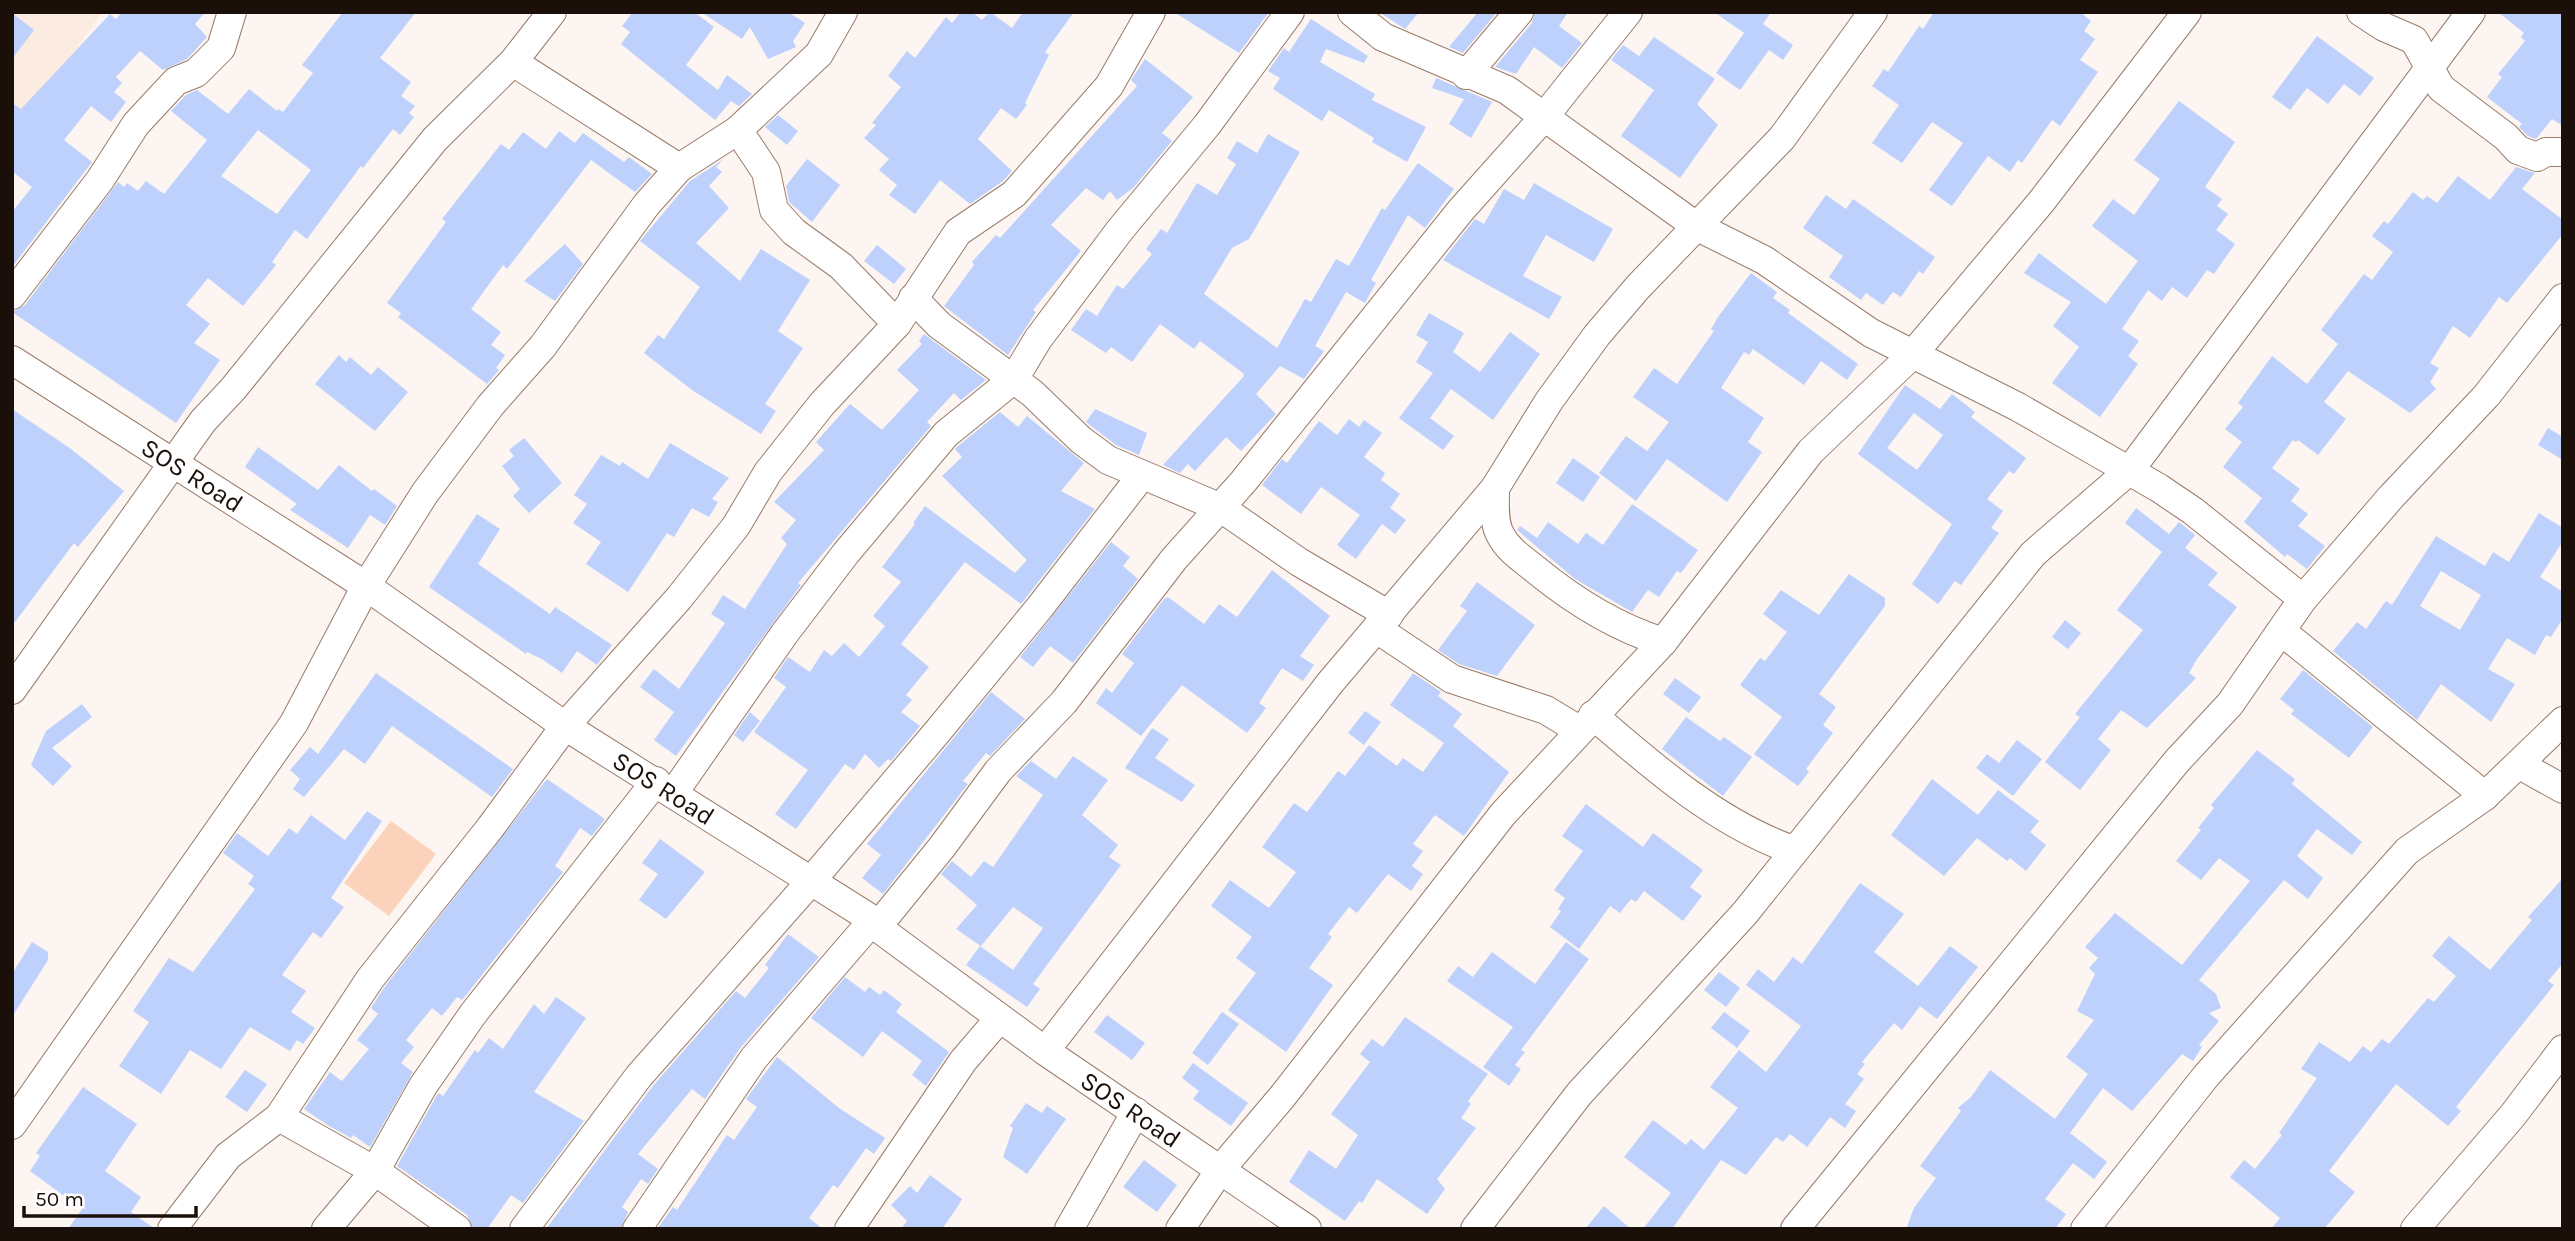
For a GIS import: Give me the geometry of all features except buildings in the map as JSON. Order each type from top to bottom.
[{"type":"street","points":[[12,295],[100,180],[136,124],[176,81],[197,73],[221,48],[232,12]]},
{"type":"street","points":[[12,690],[203,421],[233,389],[435,139],[513,62],[552,12]]},
{"type":"street","points":[[12,1125],[294,723],[366,586],[425,493],[489,406],[543,346],[595,271],[679,168],[738,130],[820,54],[842,12]]},
{"type":"street","points":[[172,1229],[228,1156],[279,1117],[370,979],[490,828],[565,726],[686,590],[736,526],[768,472],[822,404],[897,324],[958,232],[1014,194],[1109,86],[1151,12]]},
{"type":"street","points":[[326,1229],[375,1171],[423,1086],[473,1014],[664,787],[846,553],[946,434],[1014,380],[1054,317],[1207,125],[1290,12]]},
{"type":"street","points":[[1352,12],[1383,37],[1466,75],[1507,90],[1696,226],[1764,260],[1871,333],[2018,407],[2130,471],[2193,511],[2303,599]]},
{"type":"street","points":[[1466,75],[1518,12]]},
{"type":"street","points":[[637,1229],[754,1058],[943,847],[998,771],[1064,702],[1174,559],[1221,509],[1461,210],[1544,117],[1628,12]]},
{"type":"street","points":[[1045,1051],[1330,683],[1383,622],[1415,578],[1495,488],[1562,382],[1597,335],[1696,226],[1782,138],[1873,12]]},
{"type":"street","points":[[1180,1229],[1220,1170],[1282,1097],[1503,814],[1663,642],[1811,451],[1913,354],[2041,202],[2187,12]]},
{"type":"street","points":[[2361,12],[2384,27],[2414,40],[2441,88],[2506,136],[2518,150],[2537,157],[2546,152],[2563,152]]},
{"type":"street","points":[[1475,1229],[1579,1094],[1745,913],[2033,554],[2130,471],[2199,380],[2266,284],[2471,12]]},
{"type":"street","points":[[513,62],[679,168]]},
{"type":"street","points":[[738,130],[766,172],[774,209],[794,232],[841,266],[897,324]]},
{"type":"street","points":[[913,298],[939,325],[1014,380],[1081,440],[1108,460],[1221,509],[1383,622],[1452,680],[1586,723],[1638,754],[1707,803],[1770,842],[1793,850]]},
{"type":"street","points":[[1795,1229],[2177,761],[2230,704],[2303,599],[2390,497],[2487,395],[2563,298]]},
{"type":"street","name":"SOS Road","points":[[12,360],[366,586],[565,726],[811,881],[875,924],[999,1019],[1307,1229]]},
{"type":"street","points":[[524,1229],[639,1076],[811,881],[1040,607],[1142,475]]},
{"type":"street","points":[[1495,488],[1495,512],[1500,535],[1515,554],[1552,586],[1576,601],[1663,642]]},
{"type":"street","points":[[2281,631],[2486,796]]},
{"type":"street","points":[[2085,1229],[2206,1076],[2407,850],[2486,796],[2563,721]]},
{"type":"street","points":[[2519,765],[2563,789]]},
{"type":"street","points":[[849,1229],[963,1061],[999,1019]]},
{"type":"street","points":[[2415,1229],[2513,1115],[2563,1049]]},
{"type":"street","points":[[1069,1229],[1136,1112]]},
{"type":"street","points":[[279,1117],[375,1171],[457,1229]]},
{"type":"shaded area","points":[[12,12],[102,12],[12,141]]},
{"type":"shaded area","points":[[391,821],[436,854],[389,916],[344,883]]}]
